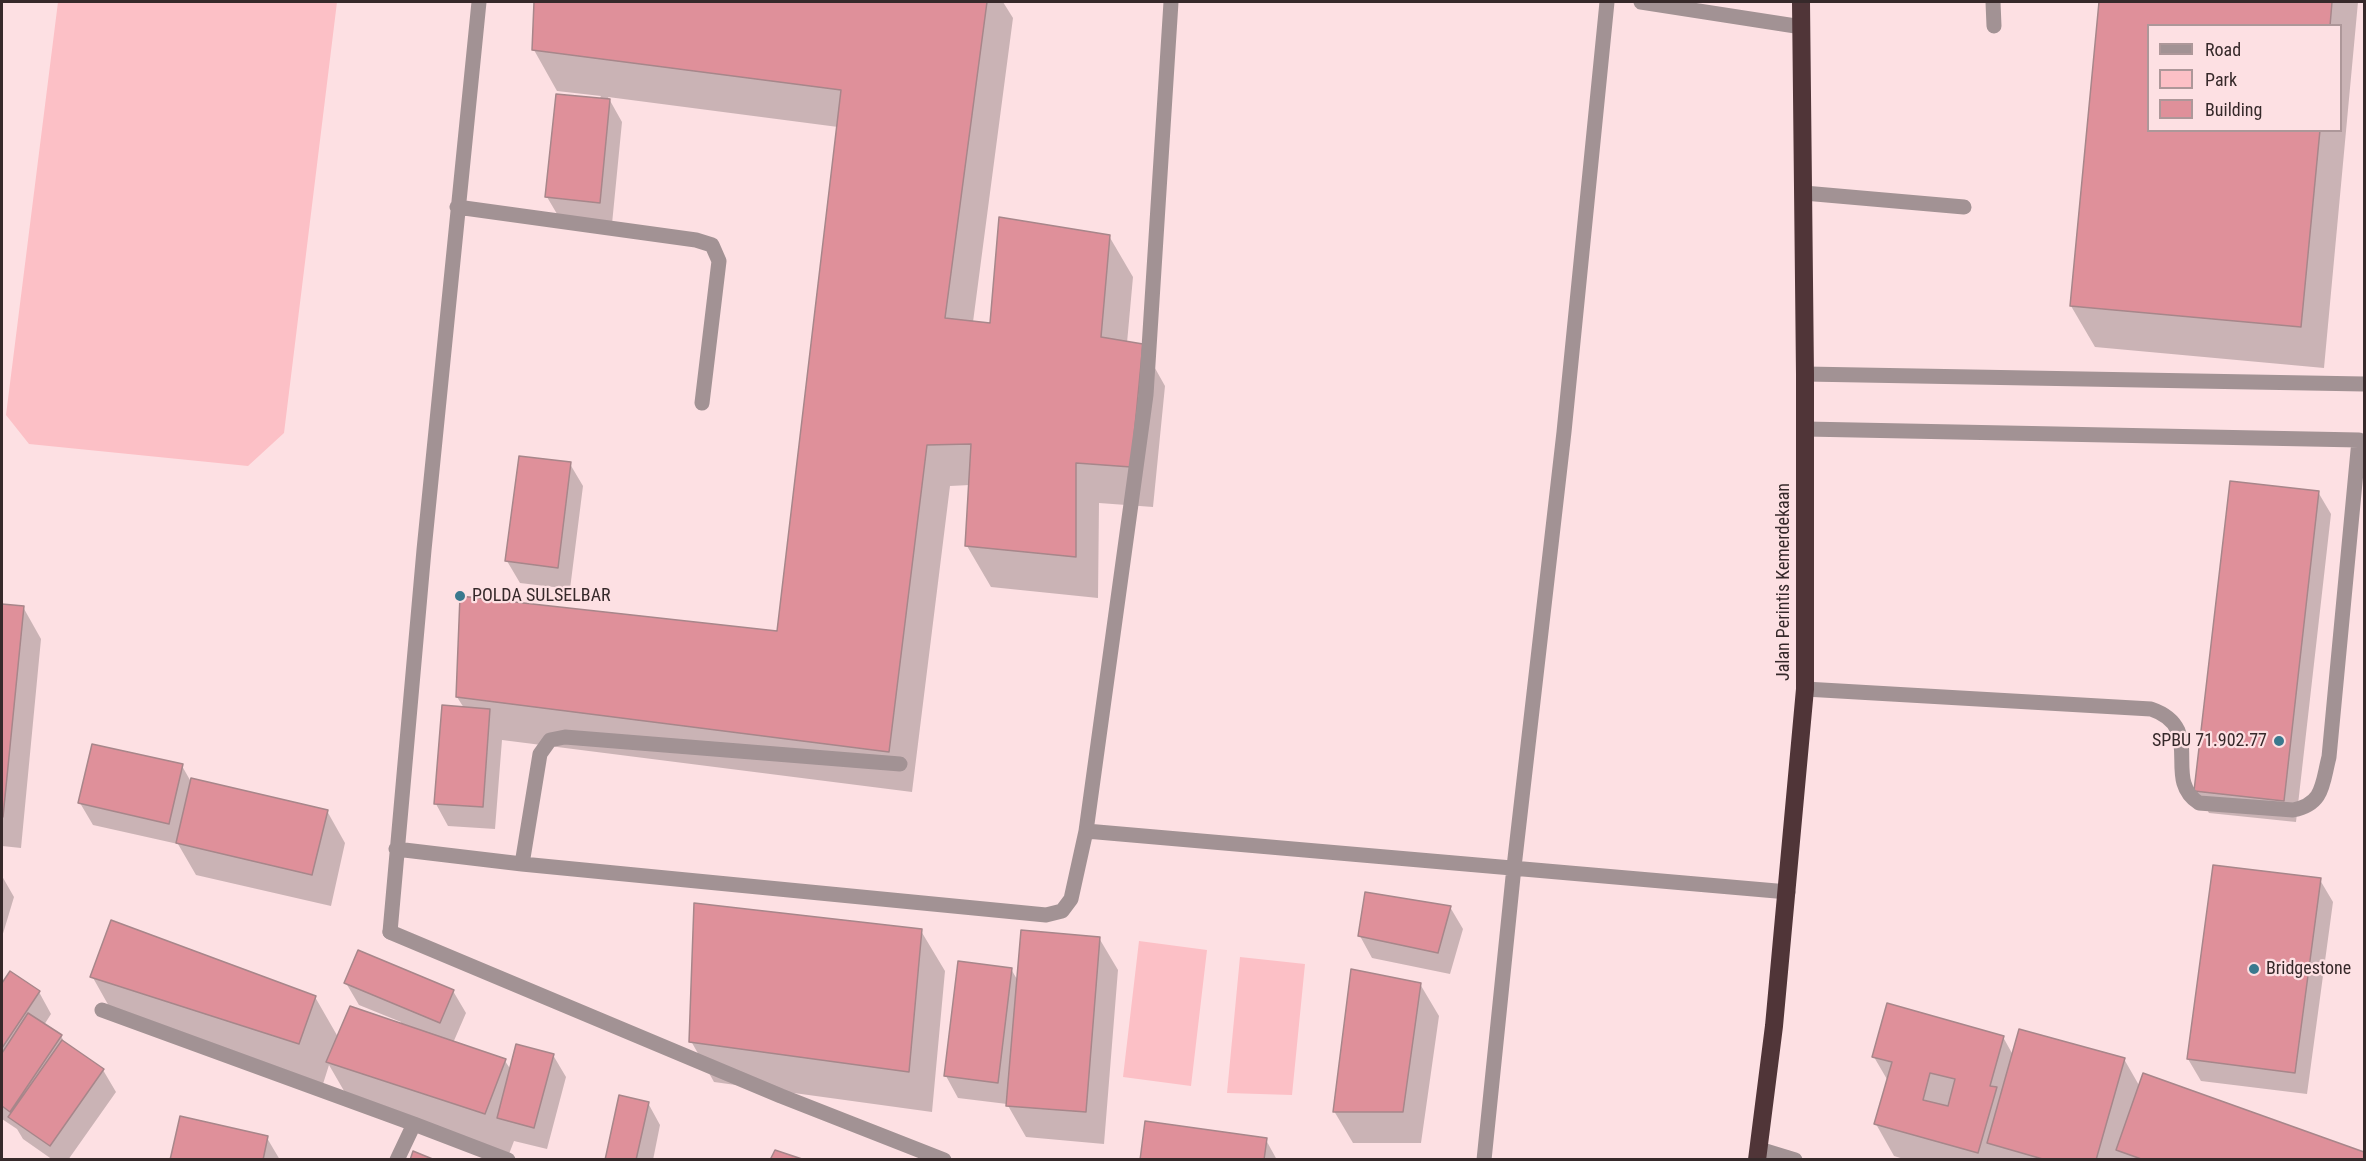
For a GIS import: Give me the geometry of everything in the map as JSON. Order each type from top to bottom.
[{"type":"highway","name":"Jalan Perintis Kemerdekaan","points":[[1758,1154],[1788,892],[1805,689],[1804,193],[1801,2]]},
{"type":"street","points":[[479,2],[457,207],[390,932],[781,1096],[944,1160]]},
{"type":"street","points":[[396,849],[522,864],[1046,915],[1062,911],[1071,899],[1086,831],[1146,394],[1171,2]]},
{"type":"street","points":[[1484,1160],[1514,867],[1564,432],[1607,2]]},
{"type":"street","points":[[1641,2],[1802,27]]},
{"type":"street","points":[[1993,2],[1994,26]]},
{"type":"street","points":[[1804,193],[1964,207]]},
{"type":"street","points":[[457,207],[696,240],[712,245],[719,261],[702,403]]},
{"type":"street","points":[[1805,374],[2364,384]]},
{"type":"street","points":[[1805,429],[2359,440],[2329,757],[2318,797],[2304,808],[2293,810],[2199,803],[2190,798],[2184,782],[2180,734],[2175,723],[2165,713],[2151,709],[1805,689]]},
{"type":"street","points":[[522,864],[540,754],[550,740],[565,737],[900,764]]},
{"type":"street","points":[[1086,831],[1788,892]]},
{"type":"street","points":[[102,1010],[508,1160]]},
{"type":"street","points":[[397,1160],[414,1124]]},
{"type":"street","points":[[1758,1154],[1795,1160]]},
{"type":"green space","points":[[58,2],[337,2],[284,433],[248,466],[29,444],[6,415]]},
{"type":"green space","points":[[1139,941],[1207,950],[1191,1086],[1123,1077]]},
{"type":"green space","points":[[1240,957],[1305,964],[1292,1095],[1227,1093]]},
{"type":"building","points":[[534,2],[987,2],[945,318],[990,323],[999,217],[1110,235],[1101,337],[1143,344],[1131,467],[1076,463],[1076,557],[965,546],[971,444],[927,445],[889,752],[456,697],[460,596],[777,631],[841,90],[532,50]]},
{"type":"building","points":[[2099,2],[2332,2],[2330,24],[2147,24],[2147,132],[2320,132],[2301,327],[2070,306]]},
{"type":"building","points":[[556,94],[610,99],[600,203],[545,197]]},
{"type":"building","points":[[519,456],[571,462],[558,568],[505,561]]},
{"type":"building","points":[[2230,481],[2319,491],[2284,801],[2194,791]]},
{"type":"building","points":[[2,604],[24,606],[3,817],[2,816]]},
{"type":"building","points":[[442,705],[490,709],[483,807],[434,804]]},
{"type":"building","points":[[92,744],[183,764],[169,824],[78,803]]},
{"type":"building","points":[[191,778],[328,810],[312,875],[176,843]]},
{"type":"building","name":"Bridgestone","points":[[2213,865],[2321,878],[2295,1073],[2187,1059]]},
{"type":"building","points":[[1365,892],[1451,906],[1438,953],[1358,936]]},
{"type":"building","points":[[694,903],[922,929],[909,1072],[689,1042]]},
{"type":"building","points":[[111,920],[316,996],[299,1044],[90,977]]},
{"type":"building","points":[[1021,930],[1100,937],[1086,1112],[1006,1106]]},
{"type":"building","points":[[358,950],[454,990],[440,1023],[344,983]]},
{"type":"building","points":[[958,961],[1012,968],[998,1083],[944,1076]]},
{"type":"building","points":[[1351,969],[1421,983],[1403,1112],[1333,1112]]},
{"type":"building","points":[[10,971],[40,991],[2,1048],[2,983]]},
{"type":"building","points":[[1887,1003],[2004,1036],[1990,1086],[1997,1087],[1978,1153],[1874,1124],[1892,1062],[1872,1057]],"holes":[[[1930,1073],[1955,1079],[1948,1106],[1923,1100]]]},
{"type":"building","points":[[350,1006],[506,1059],[485,1114],[326,1062]]},
{"type":"building","points":[[28,1013],[62,1035],[10,1112],[2,1106],[2,1053]]},
{"type":"building","points":[[2019,1029],[2125,1058],[2096,1160],[2046,1160],[1987,1143]]},
{"type":"building","points":[[62,1040],[104,1069],[50,1146],[8,1117]]},
{"type":"building","points":[[516,1044],[554,1054],[534,1128],[497,1118]]},
{"type":"building","points":[[2143,1073],[2364,1152],[2364,1160],[2144,1160],[2116,1150]]},
{"type":"building","points":[[619,1095],[649,1102],[636,1160],[605,1160]]},
{"type":"building","points":[[180,1116],[268,1136],[263,1160],[170,1160]]},
{"type":"building","points":[[1145,1121],[1267,1138],[1264,1160],[1140,1160]]},
{"type":"building","points":[[775,1150],[805,1160],[770,1160]]},
{"type":"building","points":[[413,1151],[435,1160],[410,1160]]},
{"type":"place","name":"POLDA SULSELBAR","points":[[460,596]]},
{"type":"place","name":"SPBU 71.902.77","points":[[2279,741]]},
{"type":"place","name":"Bridgestone","points":[[2254,969]]}]
